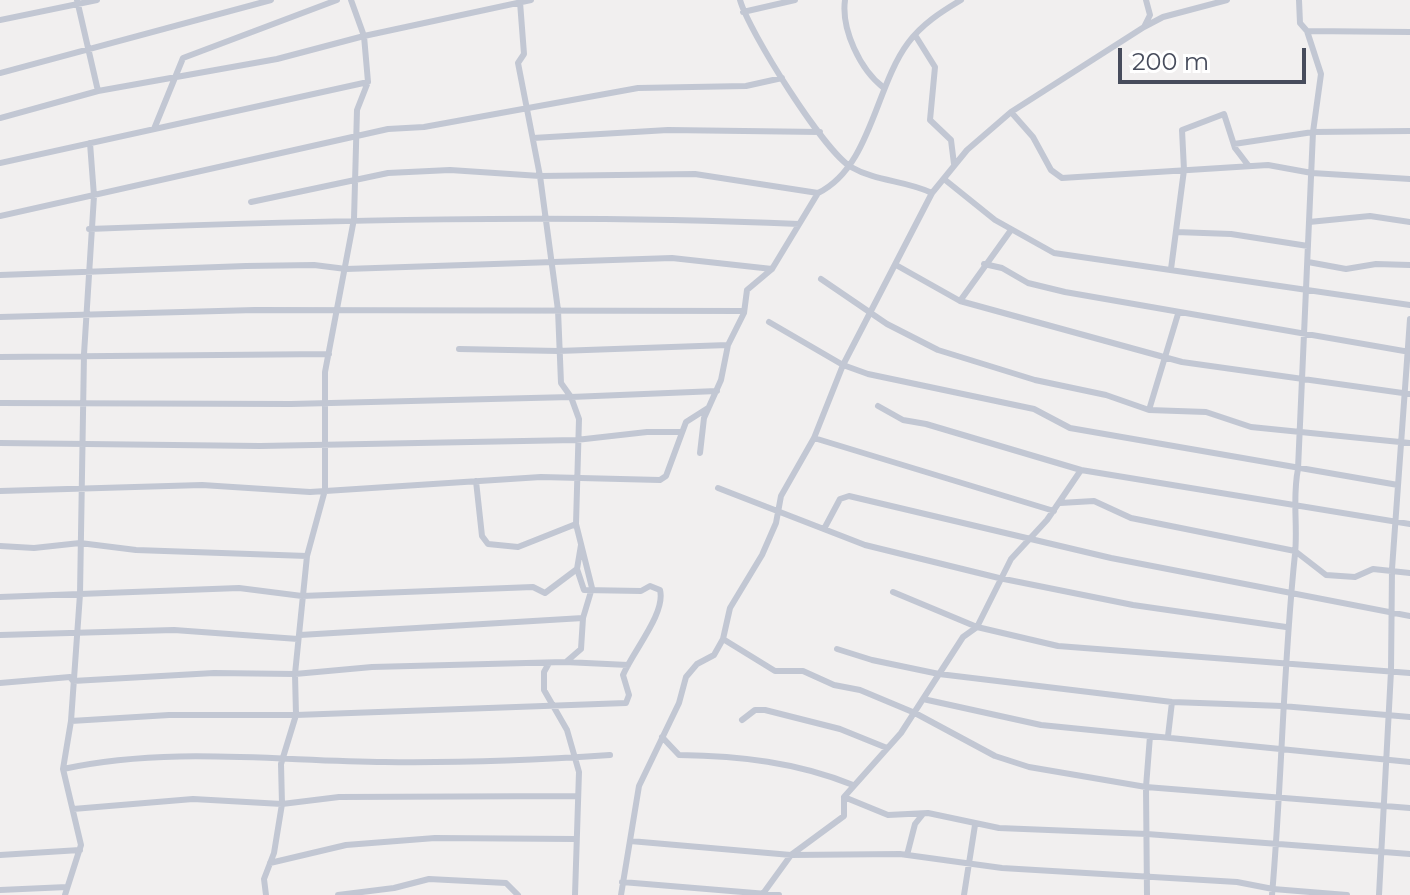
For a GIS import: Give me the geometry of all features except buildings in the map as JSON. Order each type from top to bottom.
[{"type":"street","points":[[0,20],[97,0]]},
{"type":"street","points":[[0,73],[271,0]]},
{"type":"street","points":[[154,129],[183,58],[337,0]]},
{"type":"street","points":[[266,895],[264,879],[282,804],[283,758],[296,715],[295,674],[307,556],[325,490],[323,400],[354,219],[357,110],[368,82],[364,36],[351,0]]},
{"type":"street","points":[[0,118],[98,91],[277,59],[364,36],[531,0]]},
{"type":"street","points":[[740,0],[743,12],[782,78],[847,165],[879,181],[906,182],[932,193]]},
{"type":"street","points":[[743,12],[795,0]]},
{"type":"street","points":[[845,0],[844,18],[850,38],[872,78],[884,88]]},
{"type":"street","points":[[251,202],[416,171],[540,176],[695,174],[818,193],[834,186],[847,165],[865,135],[884,88],[915,35],[961,0]]},
{"type":"street","points":[[1144,27],[1150,15],[1146,0]]},
{"type":"street","points":[[621,895],[639,786],[679,703],[686,677],[697,664],[714,655],[723,639],[730,608],[762,555],[776,523],[778,508],[814,438],[843,365],[932,193],[954,164],[1011,112],[1163,17],[1227,0]]},
{"type":"street","points":[[1272,892],[1277,844],[1286,627],[1295,551],[1293,507],[1306,335],[1313,132],[1321,74],[1307,31],[1300,23],[1299,0]]},
{"type":"street","points":[[520,1],[524,54],[518,63],[546,218],[558,310],[561,383],[571,397],[579,419],[576,524],[589,563],[592,588],[583,618],[581,649],[565,662]]},
{"type":"street","points":[[78,2],[98,91]]},
{"type":"street","points":[[1307,31],[1410,32]]},
{"type":"street","points":[[915,35],[935,67],[930,120],[951,140],[954,164]]},
{"type":"street","points":[[0,216],[388,129],[424,127],[638,88],[746,86],[782,78]]},
{"type":"street","points":[[0,163],[368,82]]},
{"type":"street","points":[[1011,112],[1033,137],[1051,170],[1062,178],[1268,165],[1312,173],[1410,179]]},
{"type":"street","points":[[1171,269],[1184,170],[1180,134],[1185,128],[1224,114],[1234,144],[1248,165]]},
{"type":"street","points":[[533,138],[668,130],[820,132]]},
{"type":"street","points":[[1234,144],[1313,132],[1410,131]]},
{"type":"street","points":[[0,890],[66,891],[80,850],[81,835],[63,769],[71,721],[80,594],[85,444],[84,354],[89,314],[89,229],[94,196],[90,143]]},
{"type":"street","points":[[944,179],[1011,230],[1054,253],[1410,305]]},
{"type":"street","points":[[700,453],[708,408],[717,391],[728,345],[743,311],[749,286],[772,269],[818,193]]},
{"type":"street","points":[[1309,222],[1370,216],[1410,222]]},
{"type":"street","points":[[89,229],[236,226],[354,219],[432,222],[546,218],[799,224]]},
{"type":"street","points":[[960,301],[1011,230]]},
{"type":"street","points":[[1176,232],[1231,234],[1308,246]]},
{"type":"street","points":[[0,275],[314,265],[346,269],[672,258],[772,269]]},
{"type":"street","points":[[1308,262],[1346,269],[1376,264],[1410,265]]},
{"type":"street","points":[[984,264],[1041,287],[1178,314],[1283,327],[1306,335],[1409,351]]},
{"type":"street","points":[[896,265],[960,301],[1197,365],[1407,393]]},
{"type":"street","points":[[821,279],[887,324],[956,357],[1069,389],[1106,395],[1149,410],[1206,412],[1251,427],[1407,442]]},
{"type":"street","points":[[0,317],[338,310],[743,311]]},
{"type":"street","points":[[1149,410],[1178,314]]},
{"type":"street","points":[[1379,895],[1391,671],[1392,569],[1398,483],[1407,442],[1410,319]]},
{"type":"street","points":[[769,322],[843,365],[894,381],[1034,409],[1070,428],[1231,458],[1247,456],[1298,469],[1410,483]]},
{"type":"street","points":[[459,349],[558,351],[728,345]]},
{"type":"street","points":[[0,357],[329,354]]},
{"type":"street","points":[[0,403],[291,404],[323,400],[571,397],[717,391]]},
{"type":"street","points":[[878,406],[903,420],[1081,470],[1410,524]]},
{"type":"street","points":[[0,491],[202,485],[325,490],[579,477],[663,479],[686,422],[708,408]]},
{"type":"street","points":[[0,443],[576,440],[681,432]]},
{"type":"street","points":[[814,438],[1054,511]]},
{"type":"street","points":[[762,894],[791,855],[844,816],[844,797],[915,713],[963,637],[977,627],[1011,559],[1054,511],[1081,470]]},
{"type":"street","points":[[476,481],[482,536],[488,544],[518,547],[576,524]]},
{"type":"street","points":[[718,488],[778,508],[865,545],[999,578],[1178,612],[1286,627]]},
{"type":"street","points":[[824,529],[845,495],[1030,540],[1410,616]]},
{"type":"street","points":[[1059,503],[1094,501],[1131,518],[1295,551],[1326,575],[1347,578],[1373,569],[1410,573]]},
{"type":"street","points":[[0,546],[34,548],[80,543],[136,550],[307,556]]},
{"type":"street","points":[[71,721],[169,715],[296,715],[626,703],[629,695],[623,679],[646,630],[658,615],[662,603],[660,590],[650,586],[636,591],[582,587],[577,569],[581,545]]},
{"type":"street","points":[[0,597],[239,588],[302,596],[533,587],[545,593],[577,569]]},
{"type":"street","points":[[893,592],[977,627],[1058,646],[1410,673]]},
{"type":"street","points":[[0,635],[174,630],[299,637],[583,618]]},
{"type":"street","points":[[723,639],[775,671],[803,671],[915,713],[995,756],[1029,767],[1146,787],[1410,808]]},
{"type":"street","points":[[837,649],[939,674],[1172,702],[1282,706],[1410,717]]},
{"type":"street","points":[[0,683],[70,677],[73,681],[214,673],[295,674],[372,667],[565,662],[628,665]]},
{"type":"street","points":[[549,663],[544,672],[544,690],[548,701],[557,707],[576,757],[579,784],[576,796],[575,895]]},
{"type":"street","points":[[923,699],[1041,725],[1410,762]]},
{"type":"street","points":[[1168,736],[1172,702]]},
{"type":"street","points":[[742,720],[755,710],[765,710],[840,729],[887,748]]},
{"type":"street","points":[[1147,895],[1146,787],[1150,736]]},
{"type":"street","points":[[662,737],[679,755],[751,757],[819,771],[853,785]]},
{"type":"street","points":[[63,769],[105,760],[186,756],[399,762],[610,755]]},
{"type":"street","points":[[73,809],[193,799],[282,804],[339,797],[576,796]]},
{"type":"street","points":[[844,797],[888,815],[923,814],[975,825],[1147,834],[1410,854]]},
{"type":"street","points":[[907,855],[915,824],[923,814]]},
{"type":"street","points":[[964,895],[975,825]]},
{"type":"street","points":[[270,863],[346,845],[435,838],[575,839]]},
{"type":"street","points":[[630,841],[791,855],[907,855],[969,863],[1263,885],[1272,892],[1347,895]]},
{"type":"street","points":[[0,855],[80,850]]},
{"type":"street","points":[[338,895],[455,877],[506,883],[518,895]]},
{"type":"street","points":[[622,882],[779,895]]}]
